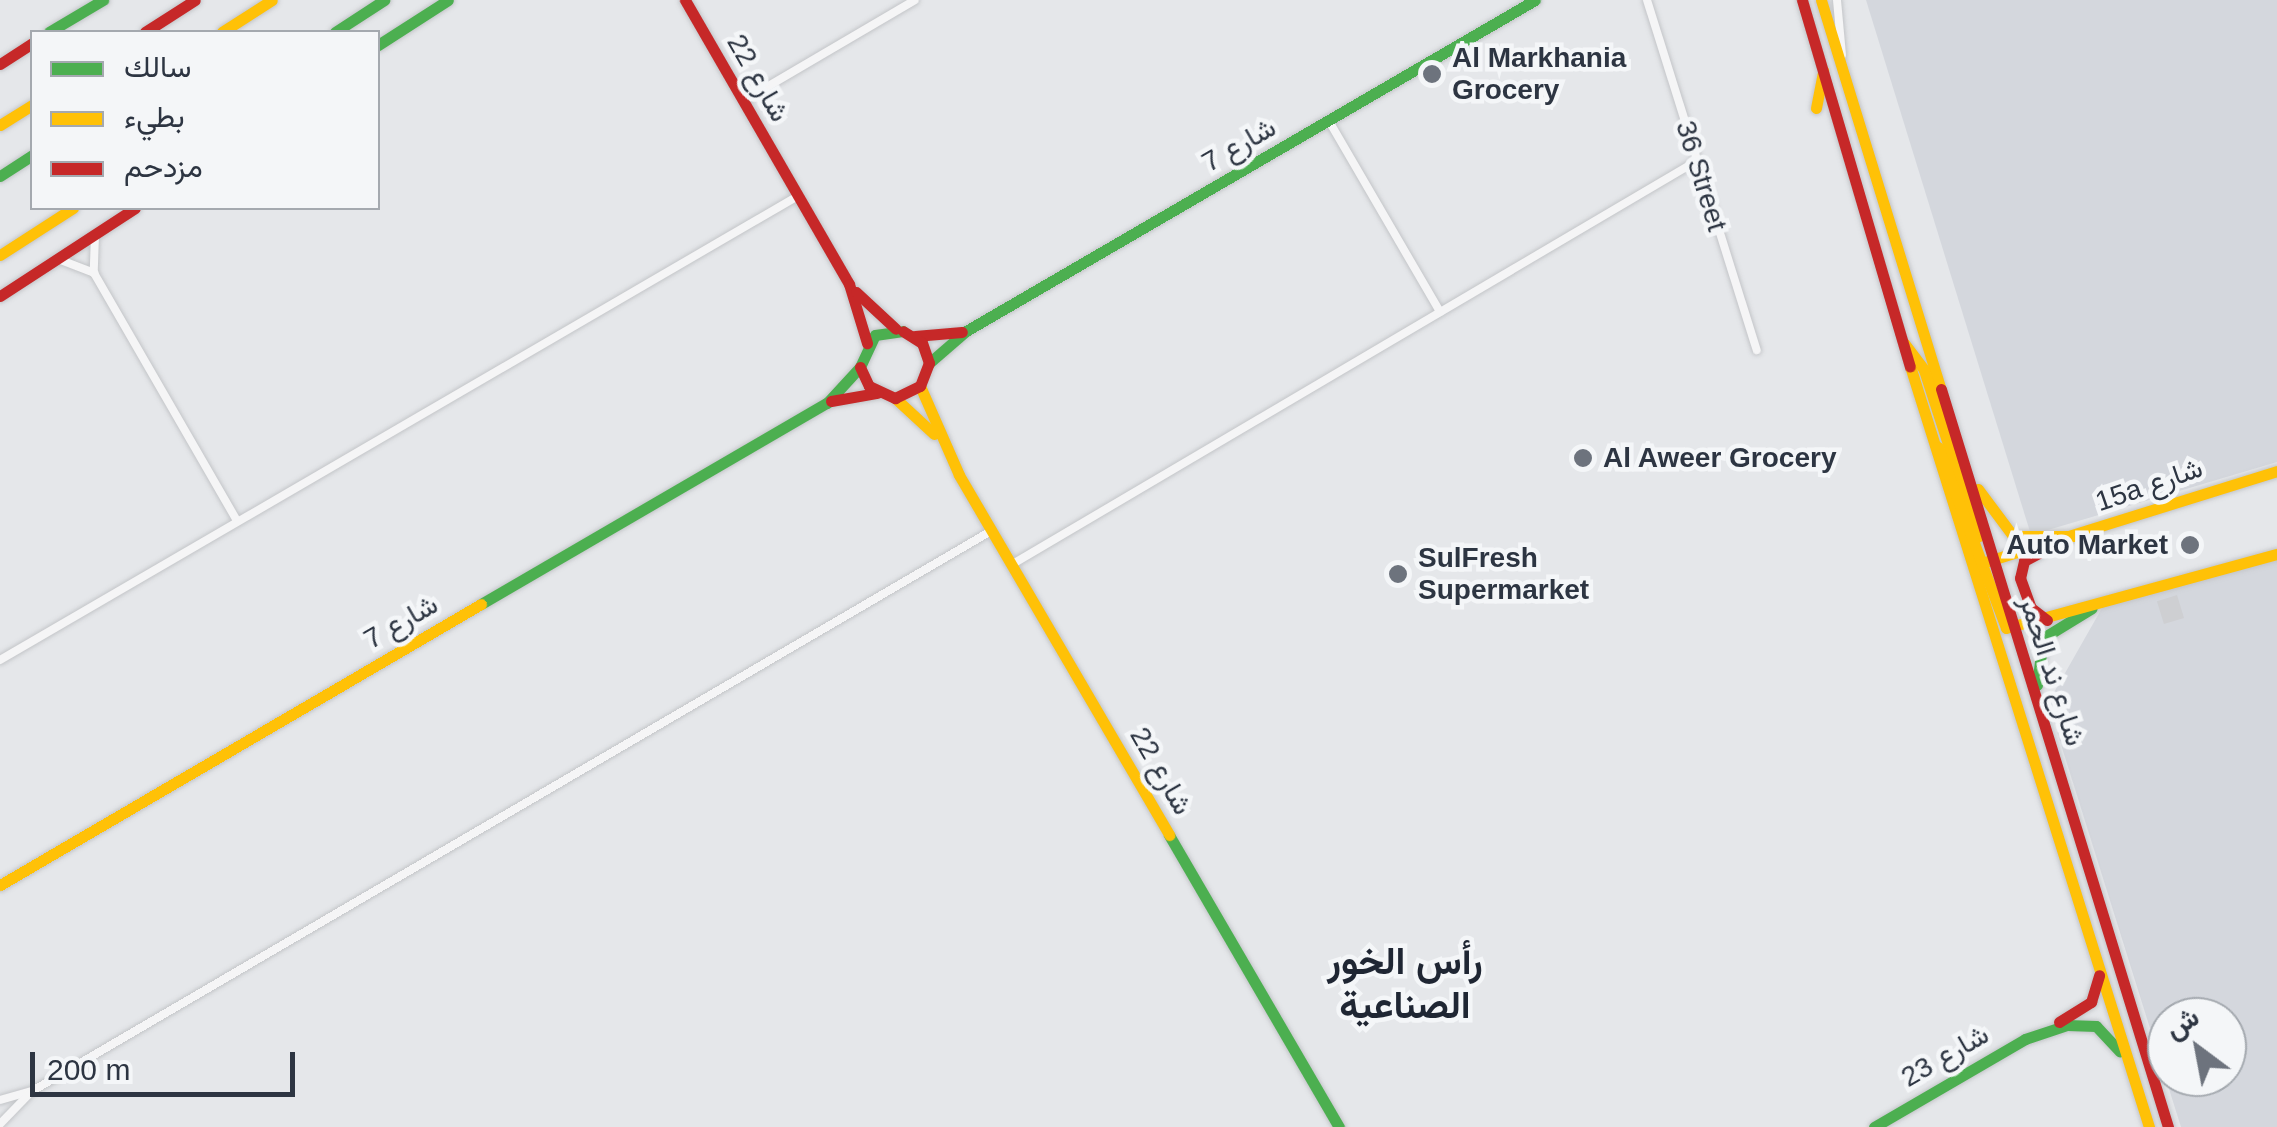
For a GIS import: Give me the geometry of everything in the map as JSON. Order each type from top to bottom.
[{"type":"main road","points":[[53,30],[103,0]]},
{"type":"main road","points":[[148,30],[196,0]]},
{"type":"main road","points":[[225,30],[272,0]]},
{"type":"main road","points":[[338,30],[384,0]]},
{"type":"main road","points":[[380,45],[448,0]]},
{"type":"main road","name":"شارع 22","points":[[685,0],[850,284],[867,343]]},
{"type":"main road","name":"شارع 7","points":[[966,331],[1535,0]]},
{"type":"main road","name":"شارع ند الحمر","points":[[1802,0],[1931,440],[1981,568],[2011,629],[2039,708],[2168,1127]]},
{"type":"main road","name":"شارع ند الحمر","points":[[1821,0],[1984,534],[1981,568],[1990,638],[2099,960],[2149,1127]]},
{"type":"main road","points":[[0,64],[30,44]]},
{"type":"main road","points":[[1816,108],[1824,69]]},
{"type":"main road","points":[[0,126],[30,105]]},
{"type":"main road","points":[[0,176],[30,156]]},
{"type":"main road","points":[[0,256],[70,210]]},
{"type":"main road","points":[[0,296],[132,210]]},
{"type":"main road","name":"شارع 22","points":[[850,284],[896,329]]},
{"type":"main road","points":[[896,329],[915,336],[966,331],[929,364],[920,386],[895,398],[877,393],[860,367],[867,343],[896,329]]},
{"type":"main road","points":[[915,336],[929,364]]},
{"type":"main road","points":[[1902,342],[1921,363],[1975,533],[1984,534]]},
{"type":"main road","name":"شارع 7","points":[[0,885],[827,402],[860,367]]},
{"type":"main road","name":"شارع 22","points":[[920,386],[940,441],[1339,1127]]},
{"type":"main road","name":"شارع 7","points":[[827,402],[877,393]]},
{"type":"main road","name":"شارع 22","points":[[895,398],[940,441]]},
{"type":"main road","points":[[1964,462],[2007,532],[2026,539],[2074,536]]},
{"type":"main road","name":"15a شارع","points":[[1981,568],[2277,471]]},
{"type":"main road","points":[[2048,620],[2026,600],[2020,567],[2074,536]]},
{"type":"main road","points":[[2011,629],[2277,554]]},
{"type":"main road","points":[[2039,708],[2040,643],[2092,608]]},
{"type":"main road","points":[[1990,638],[1997,630],[2008,634],[2058,772]]},
{"type":"main road","points":[[2046,842],[2062,855]]},
{"type":"main road","points":[[2079,938],[2094,946]]},
{"type":"main road","name":"شارع 23","points":[[1874,1127],[2044,1034],[2091,1002],[2099,960]]},
{"type":"main road","name":"شارع 23","points":[[2044,1034],[2079,1023],[2104,1030],[2138,1087]]},
{"type":"street","points":[[53,30],[94,0]]},
{"type":"street","points":[[743,101],[915,0]]},
{"type":"street","points":[[1837,0],[1841,64]]},
{"type":"street","name":"36 Street","points":[[1647,1],[1756,350]]},
{"type":"street","points":[[1329,121],[1440,312]]},
{"type":"street","points":[[1011,564],[1695,162]]},
{"type":"street","points":[[0,660],[798,196]]},
{"type":"street","points":[[95,235],[94,273],[237,521]]},
{"type":"street","points":[[58,259],[94,273]]},
{"type":"street","points":[[0,1100],[34,1090],[991,530]]},
{"type":"street","points":[[0,1124],[34,1090]]},
{"type":"shaded area","points":[[1866,0],[2277,0],[2277,462],[2031,535]]},
{"type":"shaded area","points":[[2277,549],[2277,1127],[2181,1127],[2172,1097],[2247,1097],[2247,997],[2147,997],[2147,1019],[2048,703],[2106,601]]},
{"type":"building","points":[[2177,595],[2184,618],[2164,624],[2157,601]]},
{"type":"traffic: fast","points":[[52,30],[103,0]]},
{"type":"traffic: fast","points":[[338,30],[384,0]]},
{"type":"traffic: fast","points":[[380,44],[448,0]]},
{"type":"traffic: fast","points":[[929,363],[966,331],[1535,0]]},
{"type":"traffic: fast","points":[[0,176],[30,156]]},
{"type":"traffic: fast","points":[[481,604],[827,403],[860,367],[875,335],[903,331]]},
{"type":"traffic: fast","points":[[2037,685],[2043,638],[2092,608]]},
{"type":"traffic: fast","points":[[1169,835],[1339,1127]]},
{"type":"traffic: fast","points":[[1874,1127],[2025,1039],[2067,1025],[2096,1026],[2120,1052]]},
{"type":"traffic: slow","points":[[225,30],[272,0]]},
{"type":"traffic: slow","points":[[1821,0],[1941,389]]},
{"type":"traffic: slow","points":[[1816,108],[1823,71]]},
{"type":"traffic: slow","points":[[0,125],[30,106]]},
{"type":"traffic: slow","points":[[0,255],[70,210]]},
{"type":"traffic: slow","points":[[1904,343],[1924,370],[1978,536]]},
{"type":"traffic: slow","points":[[1910,366],[2149,1127]]},
{"type":"traffic: slow","points":[[920,386],[959,475],[1169,835]]},
{"type":"traffic: slow","points":[[895,398],[934,434]]},
{"type":"traffic: slow","points":[[1938,447],[2006,628],[2277,554]]},
{"type":"traffic: slow","points":[[1985,562],[2277,471]]},
{"type":"traffic: slow","points":[[1978,489],[2013,536],[2074,536]]},
{"type":"traffic: slow","points":[[0,885],[481,604]]},
{"type":"traffic: jam","points":[[148,30],[195,0]]},
{"type":"traffic: jam","points":[[685,0],[849,284],[867,343]]},
{"type":"traffic: jam","points":[[1802,0],[1910,366]]},
{"type":"traffic: jam","points":[[0,64],[30,44]]},
{"type":"traffic: jam","points":[[0,296],[132,210]]},
{"type":"traffic: jam","points":[[856,292],[896,329]]},
{"type":"traffic: jam","points":[[860,367],[869,386],[895,398],[920,386],[929,363],[922,343],[903,331]]},
{"type":"traffic: jam","points":[[915,336],[962,332]]},
{"type":"traffic: jam","points":[[1941,389],[2168,1127]]},
{"type":"traffic: jam","points":[[831,401],[877,393]]},
{"type":"traffic: jam","points":[[2039,553],[2024,561],[2020,578],[2031,608],[2047,620]]},
{"type":"traffic: jam","points":[[2059,1022],[2091,1002],[2099,975]]},
{"type":"place","name":"Al Markhania Grocery","points":[[1432,74]]},
{"type":"place","name":"Al Aweer Grocery","points":[[1583,458]]},
{"type":"place","name":"Auto Market","points":[[2190,545]]},
{"type":"place","name":"SulFresh Supermarket","points":[[1398,574]]},
{"type":"district","name":"رأس الخور الصناعية","points":[[1405,984]]}]
